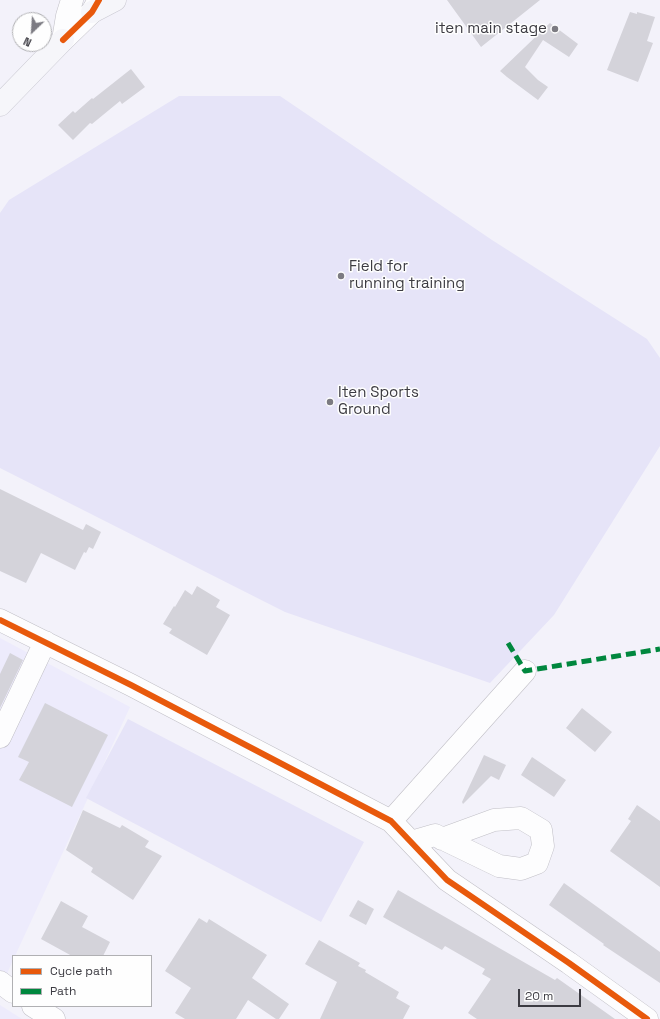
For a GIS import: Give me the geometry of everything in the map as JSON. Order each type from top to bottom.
[{"type":"main road","points":[[96,6],[115,0]]},
{"type":"main road","points":[[0,105],[63,40]]},
{"type":"street","points":[[63,40],[67,16],[72,0]]},
{"type":"street","points":[[63,40],[96,6]]},
{"type":"street","points":[[0,620],[138,689],[391,821],[447,880],[569,963],[647,1019]]},
{"type":"street","points":[[0,738],[45,642]]},
{"type":"street","points":[[391,821],[525,670]]},
{"type":"street","points":[[412,842],[435,835],[442,839]]},
{"type":"street","points":[[0,982],[12,991]]},
{"type":"street","points":[[35,1007],[54,1019]]},
{"type":"shaded area","name":"Iten Sports Ground","points":[[179,96],[280,96],[492,240],[647,339],[660,358],[660,446],[554,615],[490,683],[285,612],[0,468],[0,213],[9,200]]},
{"type":"shaded area","points":[[0,638],[130,707],[15,955],[12,955],[12,962],[6,976],[0,971]]},
{"type":"shaded area","points":[[128,719],[364,842],[321,922],[86,798]]},
{"type":"shaded area","points":[[0,1005],[22,1019],[0,1019]]},
{"type":"building","points":[[447,0],[540,0],[481,47]]},
{"type":"building","points":[[630,12],[637,14],[637,12],[655,17],[647,41],[653,43],[638,82],[607,70]]},
{"type":"building","points":[[550,23],[578,44],[569,57],[543,40],[525,67],[538,80],[548,87],[538,100],[500,71]]},
{"type":"building","points":[[131,69],[145,87],[122,104],[120,101],[92,124],[90,123],[73,140],[58,125],[73,111],[75,113],[92,98],[93,99]]},
{"type":"building","points":[[0,489],[83,530],[86,524],[101,532],[93,549],[89,547],[86,553],[84,552],[75,570],[41,553],[26,583],[0,571]]},
{"type":"building","points":[[197,586],[220,600],[216,607],[230,615],[207,655],[169,633],[172,629],[163,624],[185,590],[192,595]]},
{"type":"building","points":[[10,653],[23,660],[0,708],[0,674]]},
{"type":"building","points":[[45,703],[108,735],[72,807],[19,780],[29,762],[18,757]]},
{"type":"building","points":[[582,708],[612,732],[595,752],[566,728]]},
{"type":"building","points":[[484,755],[506,765],[499,780],[491,776],[463,804],[462,802]]},
{"type":"building","points":[[532,757],[566,780],[554,797],[521,775]]},
{"type":"building","points":[[637,805],[660,821],[660,887],[610,851],[631,821],[628,819]]},
{"type":"building","points":[[83,810],[120,828],[122,825],[149,841],[145,847],[162,856],[133,900],[91,872],[93,868],[66,850]]},
{"type":"building","points":[[564,883],[660,952],[660,983],[603,945],[604,944],[549,905]]},
{"type":"building","points":[[398,890],[555,980],[557,978],[615,1019],[477,1019],[468,1013],[491,979],[482,974],[485,969],[445,946],[442,950],[383,917]]},
{"type":"building","points":[[358,900],[374,909],[366,925],[349,916]]},
{"type":"building","points":[[61,901],[88,916],[82,927],[110,942],[104,955],[70,955],[41,939]]},
{"type":"building","points":[[199,918],[207,923],[209,919],[267,955],[252,978],[289,1004],[279,1019],[276,1019],[248,1000],[236,1019],[185,1019],[175,1013],[191,988],[165,971]]},
{"type":"building","points":[[319,940],[360,963],[358,966],[366,970],[365,972],[399,992],[396,998],[410,1006],[403,1019],[320,1019],[337,982],[305,964]]},
{"type":"marked path","points":[[508,643],[525,671],[660,649]]},
{"type":"cycle path","points":[[63,40],[92,12],[99,0]]},
{"type":"cycle path","points":[[0,620],[131,685],[391,821],[447,880],[569,963],[647,1019]]},
{"type":"place","name":"iten main stage","points":[[555,29]]},
{"type":"place","name":"Field for running training","points":[[341,276]]},
{"type":"place","name":"Iten Sports Ground","points":[[330,402]]}]
